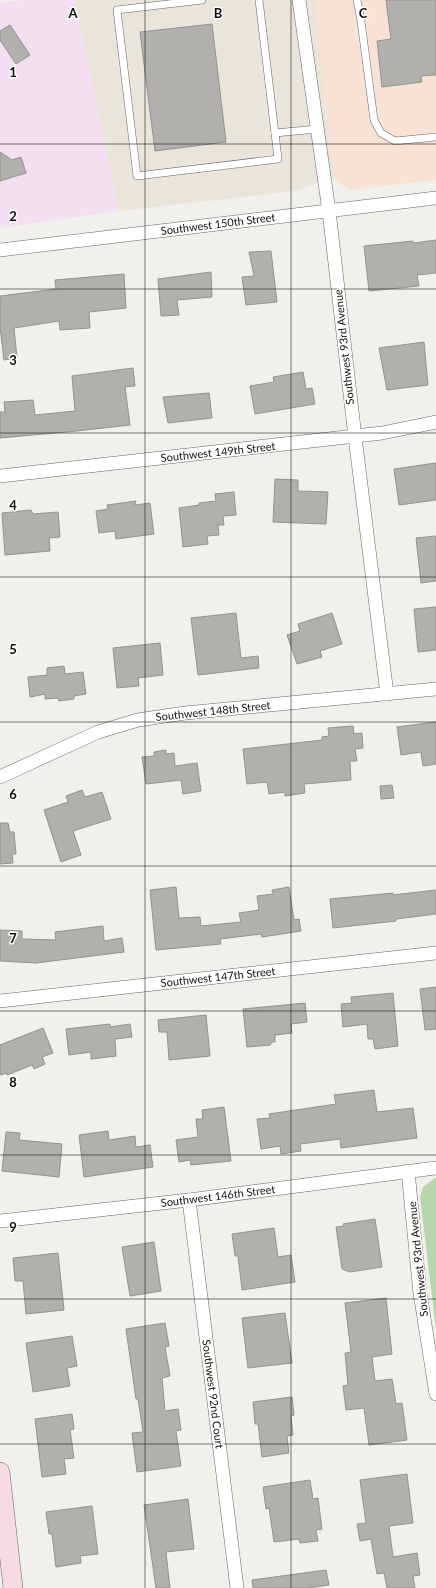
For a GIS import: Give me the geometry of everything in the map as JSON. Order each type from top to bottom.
[{"type":"street","name":"Southwest 93rd Avenue","points":[[299,0],[329,211],[387,694]]},
{"type":"street","name":"Southwest 150th Street","points":[[0,250],[436,198]]},
{"type":"street","name":"Southwest 149th Street","points":[[0,476],[382,433],[436,422]]},
{"type":"street","name":"Southwest 148th Street","points":[[0,776],[98,732],[138,720],[185,713],[436,689]]},
{"type":"street","name":"Southwest 147th Street","points":[[0,1001],[436,953]]},
{"type":"street","name":"Southwest 146th Street","points":[[0,1220],[189,1200],[436,1168]]},
{"type":"street","name":"Southwest 93rd Avenue","points":[[408,1172],[420,1293],[436,1394]]},
{"type":"street","name":"Southwest 92nd Court","points":[[189,1200],[237,1588]]},
{"type":"street","points":[[0,1472],[12,1588]]},
{"type":"lane","points":[[202,0],[117,10],[137,176],[278,159],[259,0]]},
{"type":"lane","points":[[357,0],[374,120],[381,133],[395,141],[436,137]]},
{"type":"lane","points":[[275,133],[317,129]]},
{"type":"shaded area","points":[[20,0],[75,0],[119,211],[0,228],[0,3]]},
{"type":"shaded area","points":[[75,0],[315,0],[334,178],[295,191],[119,211]]},
{"type":"shaded area","points":[[315,0],[436,0],[436,180],[351,190],[334,178]]},
{"type":"green space","points":[[435,1178],[436,1330],[420,1197],[423,1187]]},
{"type":"building","points":[[386,0],[436,0],[436,75],[421,76],[422,82],[382,87],[377,41],[391,39]]},
{"type":"building","points":[[212,24],[226,142],[155,151],[140,32]]},
{"type":"building","points":[[10,25],[30,55],[16,64],[0,40],[0,31]]},
{"type":"building","points":[[0,152],[12,160],[21,157],[26,173],[0,181]]},
{"type":"building","points":[[436,240],[436,273],[417,275],[419,286],[369,291],[364,246]]},
{"type":"building","points":[[271,251],[277,302],[246,305],[242,277],[254,276],[249,252]]},
{"type":"building","points":[[211,272],[212,297],[177,300],[179,315],[161,316],[158,279]]},
{"type":"building","points":[[124,274],[126,308],[89,312],[90,328],[60,330],[59,321],[14,328],[17,358],[4,360],[0,327],[0,296],[56,289],[55,280]]},
{"type":"building","points":[[424,342],[428,385],[387,390],[379,348]]},
{"type":"building","points":[[133,368],[135,386],[125,387],[130,425],[0,438],[0,412],[5,412],[4,402],[33,400],[35,415],[75,411],[72,376]]},
{"type":"building","points":[[303,372],[306,389],[312,388],[315,404],[255,414],[250,386],[274,382],[273,377]]},
{"type":"building","points":[[209,393],[212,418],[168,423],[163,397]]},
{"type":"building","points":[[436,463],[436,500],[399,505],[394,469]]},
{"type":"building","points":[[275,479],[298,480],[298,491],[328,492],[326,524],[273,522]]},
{"type":"building","points":[[234,492],[236,515],[223,516],[224,525],[218,525],[219,535],[207,536],[208,544],[183,547],[179,508],[216,501],[215,494]]},
{"type":"building","points":[[136,501],[135,505],[150,503],[154,534],[116,539],[115,531],[99,533],[96,511],[108,509],[107,505]]},
{"type":"building","points":[[31,510],[33,514],[58,512],[60,537],[49,538],[50,551],[5,555],[2,513]]},
{"type":"building","points":[[436,536],[436,581],[421,583],[416,538]]},
{"type":"building","points":[[436,607],[436,650],[418,652],[414,609]]},
{"type":"building","points":[[236,613],[241,658],[258,656],[259,668],[198,675],[191,618]]},
{"type":"building","points":[[332,613],[342,644],[320,651],[322,657],[297,664],[287,635],[300,631],[298,624]]},
{"type":"building","points":[[160,643],[163,675],[138,678],[139,686],[117,688],[113,648]]},
{"type":"building","points":[[64,666],[65,674],[83,672],[86,694],[74,696],[74,699],[59,701],[58,698],[45,699],[45,694],[30,697],[28,677],[47,675],[47,668]]},
{"type":"building","points":[[436,722],[436,764],[423,766],[421,752],[401,755],[397,727]]},
{"type":"building","points":[[353,726],[354,734],[362,733],[363,748],[355,749],[357,761],[350,761],[351,780],[304,784],[305,793],[285,796],[285,792],[269,794],[267,782],[247,784],[243,749],[322,740],[322,737],[329,736],[328,728]]},
{"type":"building","points":[[166,750],[166,754],[174,753],[175,766],[197,763],[201,791],[183,794],[181,780],[146,784],[142,757],[154,756],[154,752]]},
{"type":"building","points":[[392,785],[394,798],[381,799],[380,786]]},
{"type":"building","points":[[82,790],[85,797],[102,792],[111,819],[73,831],[81,855],[61,862],[44,810],[68,802],[66,796]]},
{"type":"building","points":[[0,823],[8,823],[10,832],[14,832],[16,854],[12,854],[13,863],[0,864]]},
{"type":"building","points":[[176,887],[179,918],[200,917],[201,926],[241,922],[239,913],[259,910],[257,896],[273,894],[272,890],[289,887],[294,920],[299,919],[301,931],[262,937],[261,934],[220,939],[221,944],[156,950],[150,890]]},
{"type":"building","points":[[436,890],[436,914],[396,919],[396,921],[333,928],[330,899],[393,893],[393,895]]},
{"type":"building","points":[[103,926],[104,941],[122,938],[124,952],[36,963],[0,961],[0,930],[22,931],[22,939],[56,940],[55,932]]},
{"type":"building","points":[[436,987],[436,1029],[425,1030],[420,989]]},
{"type":"building","points":[[393,993],[398,1046],[375,1049],[373,1039],[368,1039],[367,1024],[343,1027],[341,1004],[352,1003],[351,997]]},
{"type":"building","points":[[305,1003],[307,1022],[291,1024],[292,1033],[275,1035],[275,1042],[272,1042],[270,1045],[247,1047],[243,1009]]},
{"type":"building","points":[[206,1015],[210,1056],[169,1060],[167,1032],[159,1032],[158,1020]]},
{"type":"building","points":[[110,1024],[110,1027],[130,1024],[132,1037],[115,1039],[116,1056],[91,1059],[91,1052],[69,1055],[66,1029]]},
{"type":"building","points":[[43,1028],[53,1053],[42,1057],[45,1064],[34,1069],[32,1065],[7,1075],[7,1073],[0,1075],[0,1045]]},
{"type":"building","points":[[374,1090],[377,1112],[413,1108],[417,1138],[341,1148],[340,1139],[300,1144],[301,1151],[281,1154],[280,1146],[261,1149],[257,1119],[270,1118],[269,1114],[336,1104],[334,1095]]},
{"type":"building","points":[[224,1107],[231,1161],[191,1165],[190,1160],[179,1162],[176,1140],[198,1137],[196,1119],[203,1119],[202,1110]]},
{"type":"building","points":[[108,1131],[109,1140],[135,1136],[136,1147],[150,1145],[153,1167],[84,1177],[79,1135]]},
{"type":"building","points":[[6,1132],[20,1133],[19,1140],[62,1144],[59,1177],[2,1171]]},
{"type":"building","points":[[375,1219],[382,1267],[350,1272],[342,1269],[336,1227],[344,1226],[343,1224]]},
{"type":"building","points":[[274,1228],[278,1257],[291,1255],[295,1282],[242,1290],[238,1256],[235,1256],[232,1234]]},
{"type":"building","points":[[154,1242],[161,1291],[130,1296],[122,1247]]},
{"type":"building","points":[[58,1253],[64,1310],[26,1314],[23,1281],[15,1281],[13,1258]]},
{"type":"building","points":[[386,1298],[392,1354],[372,1357],[375,1381],[392,1379],[396,1404],[402,1403],[407,1440],[369,1445],[364,1408],[346,1410],[343,1386],[348,1385],[345,1353],[351,1352],[345,1303]]},
{"type":"building","points":[[285,1313],[292,1363],[248,1368],[242,1318]]},
{"type":"building","points":[[165,1323],[169,1346],[165,1347],[170,1376],[162,1378],[165,1411],[178,1409],[181,1430],[176,1431],[181,1466],[137,1472],[132,1433],[143,1432],[138,1399],[136,1399],[126,1329]]},
{"type":"building","points":[[72,1336],[77,1366],[67,1368],[70,1386],[33,1392],[26,1343]]},
{"type":"building","points":[[292,1397],[294,1415],[291,1416],[293,1435],[287,1436],[289,1453],[262,1457],[258,1424],[255,1424],[253,1402]]},
{"type":"building","points":[[72,1414],[74,1429],[70,1430],[74,1458],[64,1459],[66,1474],[42,1477],[35,1419]]},
{"type":"building","points":[[407,1474],[413,1523],[389,1526],[393,1557],[417,1553],[420,1575],[413,1576],[415,1588],[387,1588],[384,1573],[377,1574],[371,1539],[360,1541],[357,1524],[366,1523],[360,1480]]},
{"type":"building","points":[[310,1480],[313,1499],[318,1498],[322,1529],[316,1530],[318,1541],[300,1543],[299,1539],[274,1542],[269,1508],[266,1509],[263,1487]]},
{"type":"building","points":[[188,1499],[194,1549],[166,1552],[170,1588],[156,1588],[144,1505]]},
{"type":"building","points":[[92,1506],[98,1554],[80,1556],[81,1563],[56,1567],[52,1534],[49,1534],[46,1512]]},
{"type":"building","points":[[326,1570],[329,1585],[308,1588],[253,1588],[252,1580]]}]
